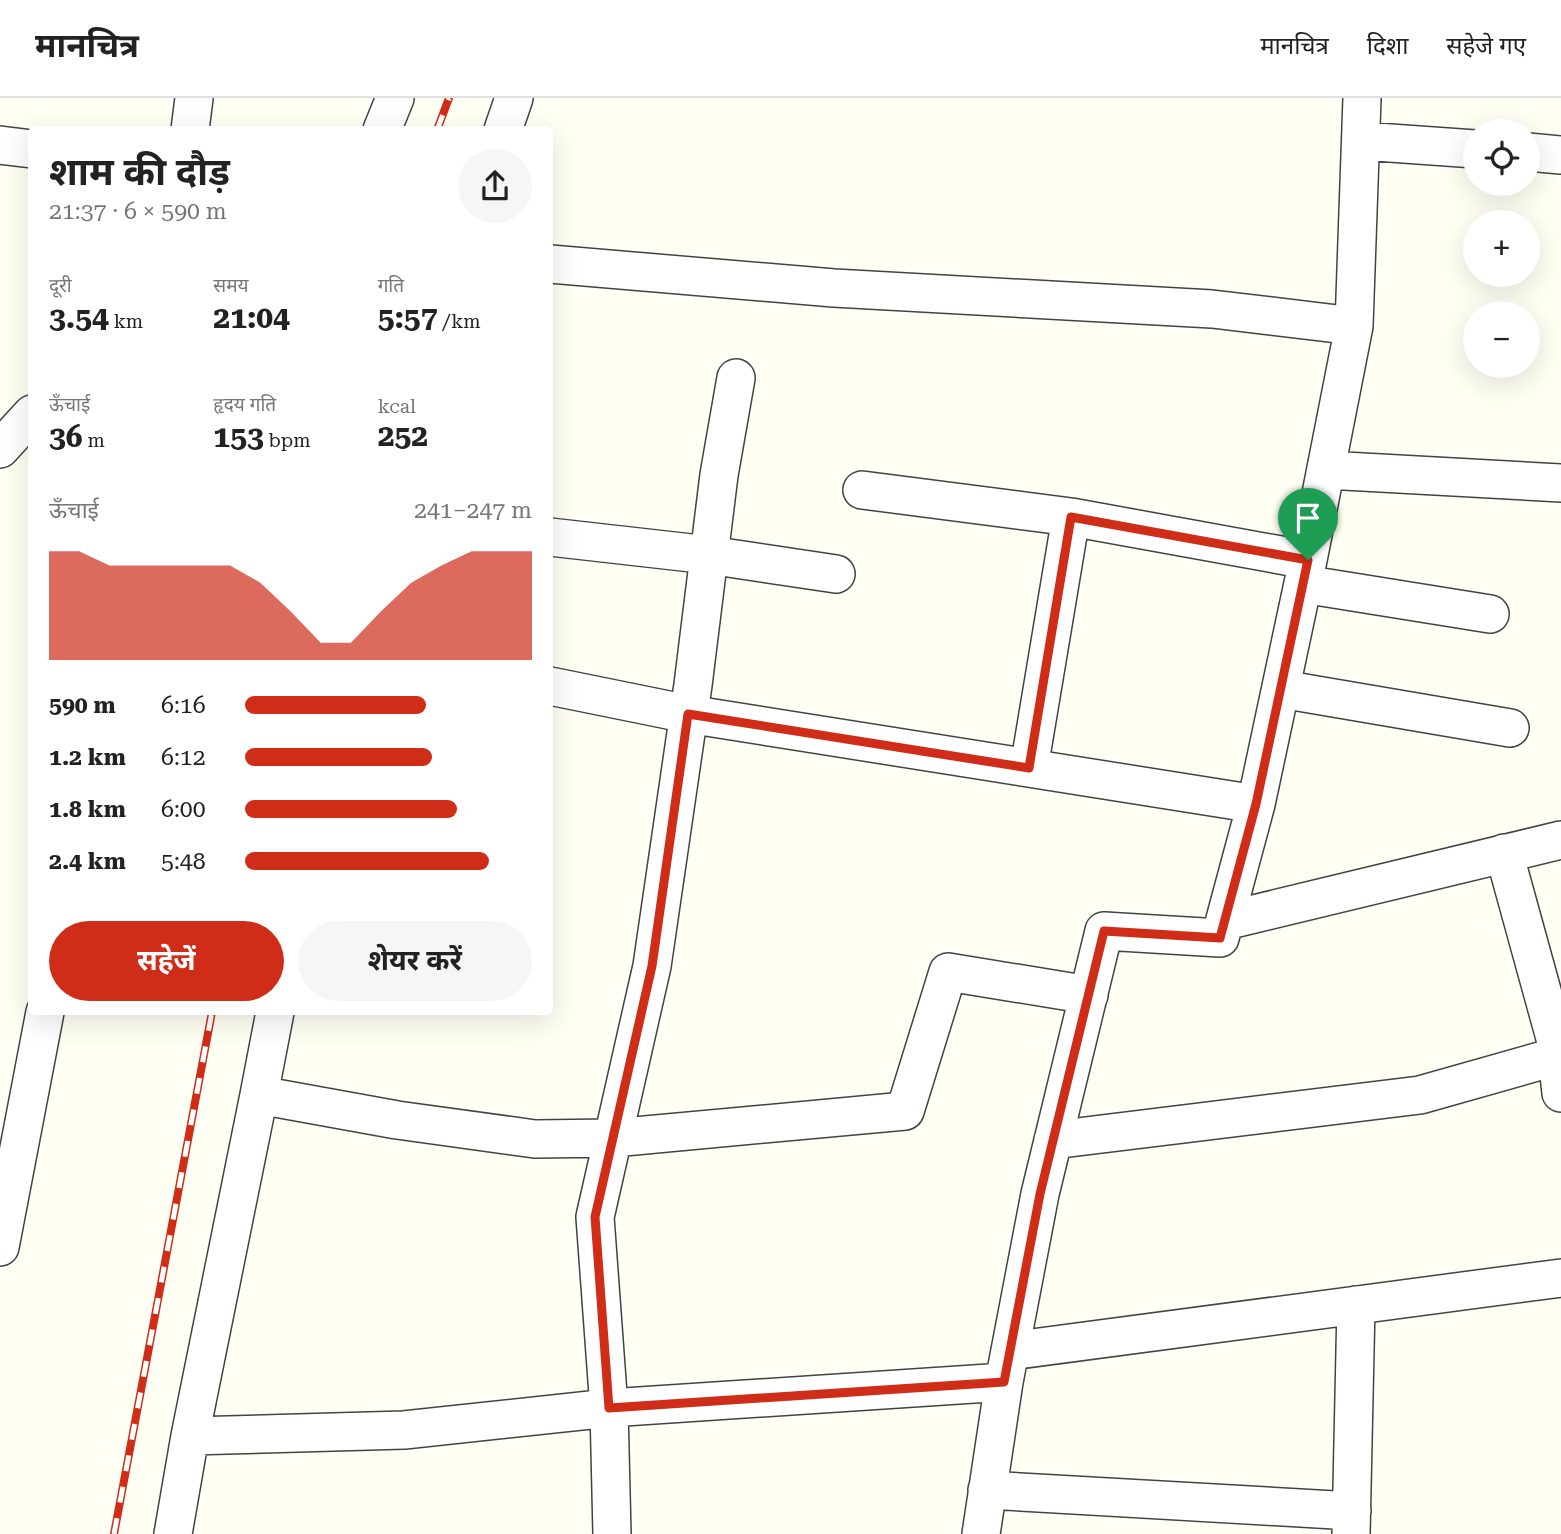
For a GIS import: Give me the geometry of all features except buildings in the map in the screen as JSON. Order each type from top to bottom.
[{"type":"street","points":[[190,126],[194,98]]},
{"type":"street","points":[[384,126],[395,98]]},
{"type":"street","points":[[504,126],[514,98]]},
{"type":"street","points":[[981,1534],[1007,1366],[1040,1194],[1104,931],[1220,938],[1225,921],[1256,804],[1281,689],[1354,326],[1362,98]]},
{"type":"street","points":[[1362,141],[1463,148]]},
{"type":"street","points":[[0,145],[28,148]]},
{"type":"street","points":[[1540,153],[1561,155]]},
{"type":"street","points":[[553,264],[834,288],[1212,309],[1354,326]]},
{"type":"street","points":[[612,1534],[609,1408],[595,1217],[652,966],[719,475],[736,378]]},
{"type":"street","points":[[0,449],[28,418]]},
{"type":"street","points":[[1326,470],[1561,483]]},
{"type":"street","points":[[862,490],[1071,517],[1490,614]]},
{"type":"street","points":[[1029,768],[1071,517]]},
{"type":"street","points":[[553,537],[709,555],[836,574]]},
{"type":"street","points":[[553,687],[688,714],[1256,804]]},
{"type":"street","points":[[1281,689],[1510,728]]},
{"type":"street","points":[[1225,921],[1561,840]]},
{"type":"street","points":[[1504,853],[1555,1038],[1561,1093]]},
{"type":"street","points":[[259,1095],[397,1120],[536,1139],[613,1138],[905,1111],[948,972],[1089,995]]},
{"type":"street","points":[[0,1247],[6,1183],[44,1015]]},
{"type":"street","points":[[173,1534],[190,1436],[274,1015]]},
{"type":"street","points":[[1053,1140],[1420,1095],[1559,1056]]},
{"type":"street","points":[[190,1436],[404,1430],[1007,1366],[1356,1305],[1561,1278]]},
{"type":"street","points":[[987,1490],[1351,1523],[1356,1305]]},
{"type":"railway","points":[[438,126],[449,98]]},
{"type":"railway","points":[[114,1534],[211,1015]]},
{"type":"route","points":[[1071,517],[1308,560],[1256,804],[1220,938],[1104,931],[1040,1194],[1004,1382],[609,1408],[595,1217],[652,966],[688,714],[1029,768],[1071,517]]}]
